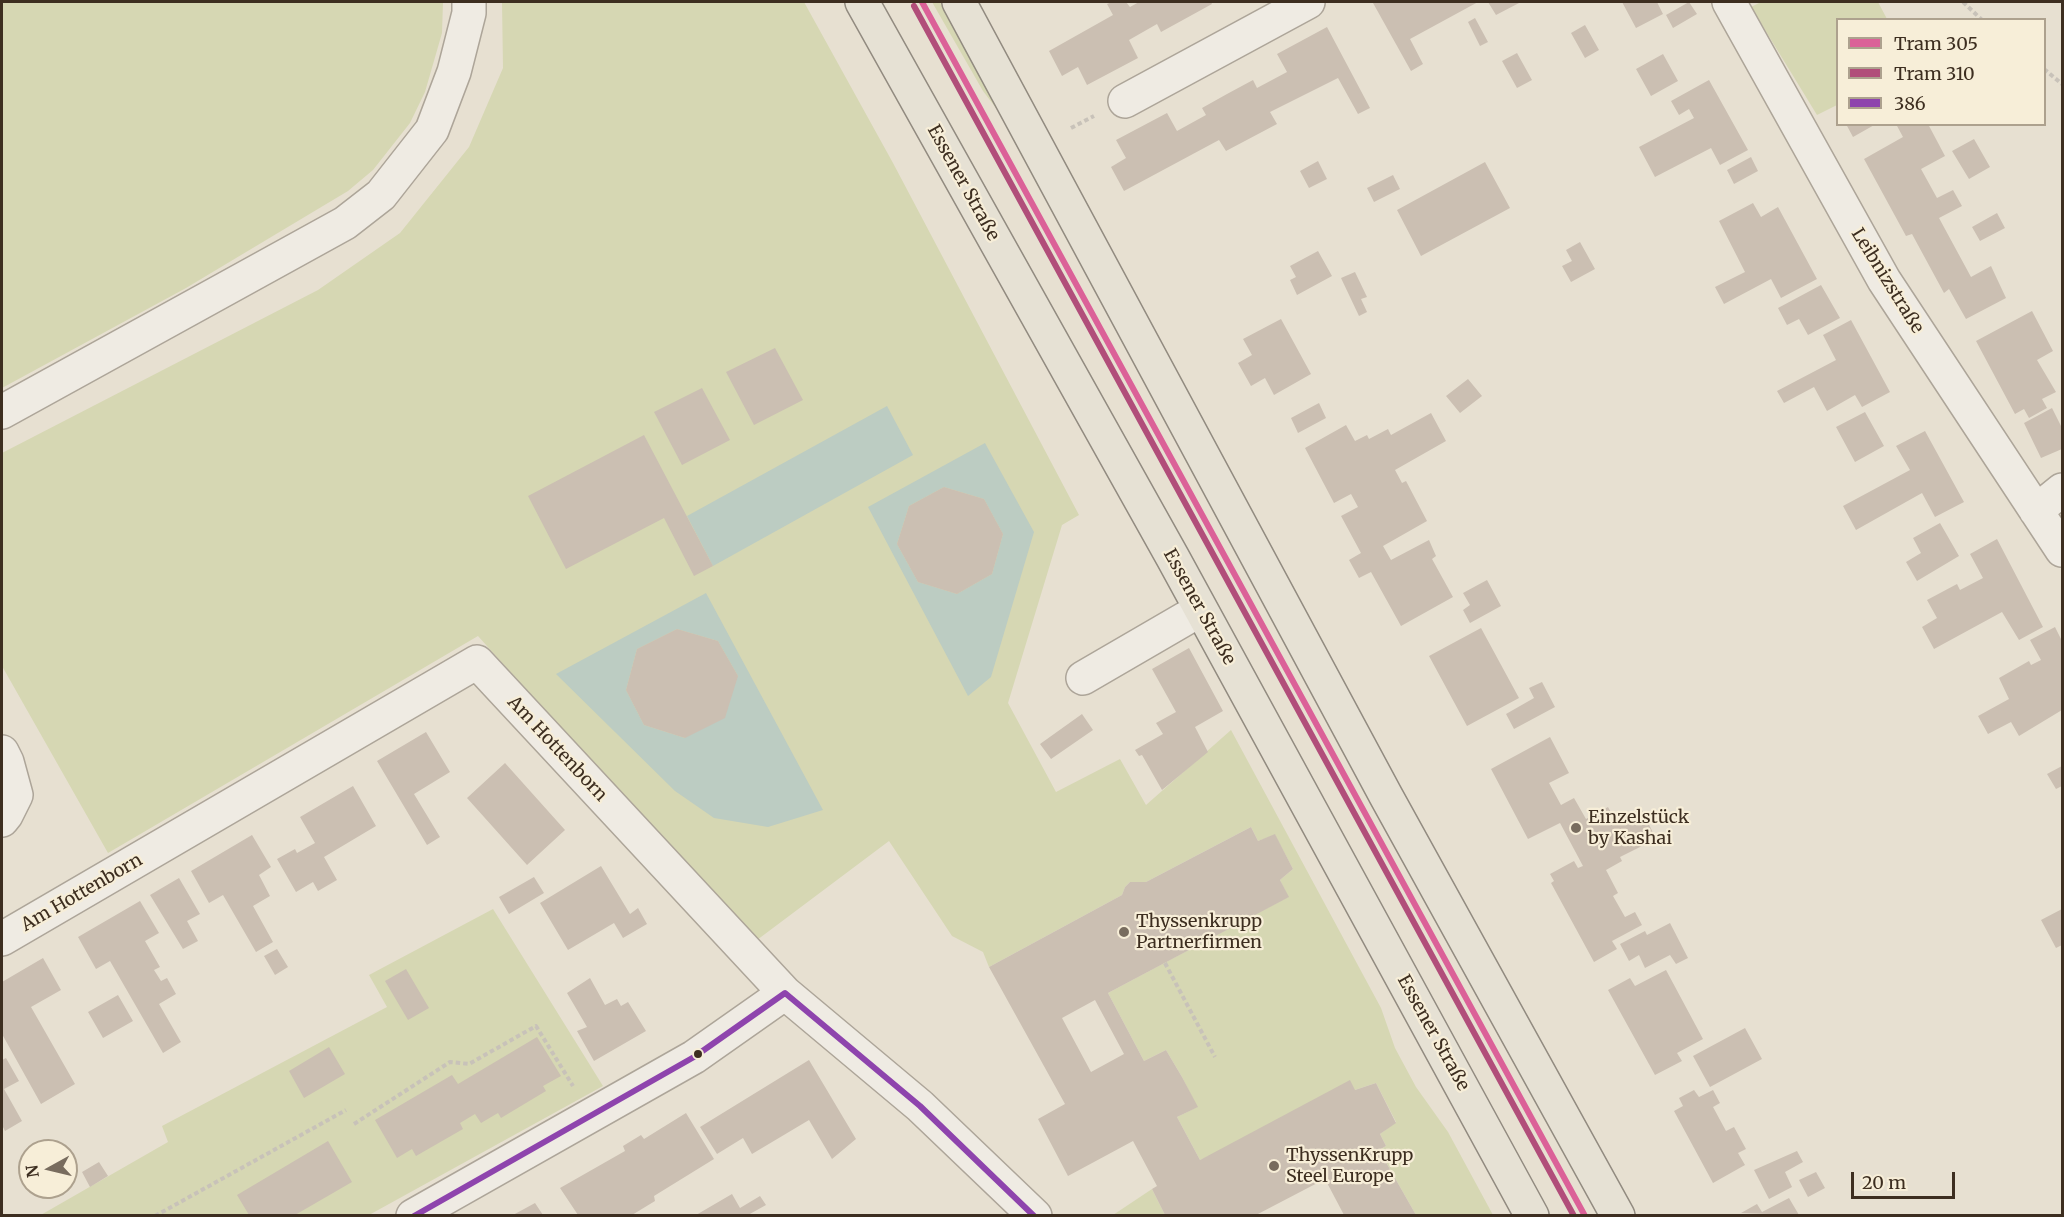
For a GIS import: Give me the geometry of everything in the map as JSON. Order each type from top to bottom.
[{"type":"main road","name":"Essener Straße","points":[[862,2],[1200,609],[1532,1215]]},
{"type":"main road","points":[[959,2],[1381,786],[1618,1215]]},
{"type":"street","points":[[2,412],[345,223],[381,195],[432,130],[454,72],[469,13],[469,2]]},
{"type":"street","points":[[1125,100],[1308,2]]},
{"type":"street","name":"Leibnizstraße","points":[[1728,2],[1884,280],[2062,550]]},
{"type":"street","points":[[2036,511],[2062,490]]},
{"type":"street","points":[[1083,678],[1200,609]]},
{"type":"street","name":"Am Hottenborn","points":[[2,939],[477,662],[784,993],[920,1106],[1035,1215]]},
{"type":"street","points":[[2,752],[16,795],[2,820]]},
{"type":"street","points":[[413,1215],[694,1057],[784,993]]},
{"type":"path","points":[[1963,2],[1980,18]]},
{"type":"path","points":[[2046,71],[2062,84]]},
{"type":"path","points":[[1165,963],[1215,1057]]},
{"type":"path","points":[[354,1124],[450,1062],[469,1064],[536,1026],[592,1116]]},
{"type":"path","points":[[155,1215],[346,1110]]},
{"type":"green space","points":[[2,2],[443,2],[442,33],[425,92],[410,123],[373,170],[348,191],[186,288],[2,388]]},
{"type":"green space","points":[[502,2],[804,2],[893,163],[1079,515],[1062,525],[1008,703],[1056,792],[1120,759],[1146,805],[1231,730],[1381,1008],[1395,1048],[1416,1087],[1448,1132],[1493,1215],[1416,1215],[1379,1150],[1386,1146],[1380,1134],[1396,1122],[1376,1083],[1355,1090],[1200,1160],[1177,1117],[1197,1107],[1182,1077],[1166,1050],[1144,1061],[1108,993],[1288,897],[1280,880],[1293,869],[1275,835],[1258,841],[1251,827],[1146,882],[1130,882],[1122,895],[989,967],[983,952],[952,936],[889,841],[753,943],[478,636],[108,853],[2,666],[2,453],[318,290],[400,233],[469,147],[503,68]]},
{"type":"green space","points":[[932,2],[940,2],[1002,116],[983,91]]},
{"type":"green space","points":[[1761,2],[1878,2],[1886,18],[1836,18],[1836,106],[1817,115],[1751,7]]},
{"type":"green space","points":[[493,909],[603,1086],[369,1215],[39,1216],[69,1199],[78,1199],[78,1194],[168,1142],[162,1126],[387,1007],[369,975]]},
{"type":"green space","points":[[1152,1189],[1165,1215],[1113,1215]]},
{"type":"shaded area","points":[[887,406],[913,455],[713,566],[687,516]]},
{"type":"shaded area","points":[[985,443],[1034,532],[991,677],[968,696],[868,507]],"holes":[[[944,487],[984,499],[1003,534],[992,574],[957,594],[918,582],[897,544],[909,506]]]},
{"type":"shaded area","points":[[706,593],[823,810],[768,827],[714,818],[675,791],[556,674]],"holes":[[[677,629],[718,641],[738,676],[685,738],[644,725],[626,690],[637,649]]]},
{"type":"building","points":[[1126,2],[1130,7],[1139,2],[1211,2],[1212,4],[1161,32],[1157,24],[1129,40],[1138,58],[1087,85],[1078,67],[1062,76],[1049,51],[1113,15],[1107,4]]},
{"type":"building","points":[[1478,2],[1410,39],[1423,64],[1411,71],[1373,3]]},
{"type":"building","points":[[1488,2],[1521,2],[1496,15]]},
{"type":"building","points":[[1622,2],[1657,2],[1663,14],[1636,28]]},
{"type":"building","points":[[1689,2],[1697,14],[1673,28],[1666,15]]},
{"type":"building","points":[[1475,18],[1488,42],[1480,46],[1468,22]]},
{"type":"building","points":[[1585,25],[1599,50],[1585,58],[1571,33]]},
{"type":"building","points":[[1327,27],[1370,108],[1358,114],[1338,78],[1270,112],[1277,124],[1226,151],[1219,140],[1124,191],[1111,167],[1126,158],[1116,140],[1167,113],[1177,131],[1206,115],[1202,108],[1253,80],[1257,88],[1287,72],[1277,54]]},
{"type":"building","points":[[1517,53],[1532,80],[1517,88],[1502,61]]},
{"type":"building","points":[[1663,54],[1678,81],[1651,96],[1636,69]]},
{"type":"building","points":[[1709,80],[1748,150],[1720,165],[1711,148],[1655,177],[1639,147],[1694,118],[1689,109],[1679,115],[1671,101]]},
{"type":"building","points":[[1847,126],[1872,126],[1853,137]]},
{"type":"building","points":[[1897,126],[1929,126],[1945,156],[1921,169],[1937,198],[1953,190],[1962,206],[1939,218],[1971,277],[1991,266],[2006,298],[1966,319],[1949,289],[1944,293],[1912,234],[1906,236],[1864,159],[1903,137]]},
{"type":"building","points":[[1974,139],[1990,167],[1969,179],[1952,151]]},
{"type":"building","points":[[1751,157],[1758,171],[1734,184],[1727,170]]},
{"type":"building","points":[[1318,161],[1327,179],[1309,188],[1300,171]]},
{"type":"building","points":[[1485,162],[1510,208],[1421,256],[1397,210]]},
{"type":"building","points":[[1393,175],[1400,189],[1374,202],[1367,188]]},
{"type":"building","points":[[1753,203],[1761,217],[1778,207],[1817,279],[1781,298],[1771,279],[1724,304],[1715,287],[1745,272],[1719,221]]},
{"type":"building","points":[[1997,213],[2005,228],[1980,241],[1972,227]]},
{"type":"building","points":[[1580,242],[1595,269],[1571,282],[1562,266],[1572,261],[1566,250]]},
{"type":"building","points":[[1318,251],[1332,276],[1297,295],[1290,280],[1296,277],[1290,266]]},
{"type":"building","points":[[1355,272],[1367,297],[1361,299],[1367,312],[1359,316],[1341,278]]},
{"type":"building","points":[[1821,285],[1840,318],[1808,335],[1799,319],[1787,325],[1778,308]]},
{"type":"building","points":[[2032,311],[2053,351],[2037,360],[2056,392],[2042,399],[2047,408],[2029,418],[2024,409],[2015,414],[1976,341]]},
{"type":"building","points":[[1281,319],[1311,374],[1274,395],[1265,378],[1251,386],[1238,363],[1252,355],[1243,339]]},
{"type":"building","points":[[1851,320],[1890,392],[1862,407],[1855,395],[1827,411],[1814,387],[1784,403],[1777,391],[1836,360],[1823,335]]},
{"type":"building","points":[[775,348],[803,400],[754,425],[726,372]]},
{"type":"building","points":[[1468,379],[1482,396],[1460,413],[1446,396]]},
{"type":"building","points":[[702,388],[730,440],[682,465],[654,412]]},
{"type":"building","points":[[1319,403],[1326,418],[1298,433],[1291,418]]},
{"type":"building","points":[[2052,408],[2062,428],[2062,449],[2041,458],[2024,423]]},
{"type":"building","points":[[1865,412],[1884,446],[1855,462],[1836,427]]},
{"type":"building","points":[[1431,413],[1446,441],[1395,470],[1402,483],[1406,481],[1427,521],[1383,546],[1391,560],[1429,540],[1436,556],[1432,559],[1453,597],[1401,626],[1371,572],[1359,578],[1349,560],[1361,553],[1341,516],[1358,507],[1351,494],[1334,503],[1305,448],[1346,425],[1355,441],[1367,435],[1369,439],[1388,429],[1391,435]]},
{"type":"building","points":[[1925,431],[1964,502],[1935,517],[1922,493],[1856,530],[1843,506],[1910,470],[1896,446]]},
{"type":"building","points":[[644,435],[713,566],[694,576],[664,518],[566,569],[528,496]]},
{"type":"building","points":[[944,487],[984,499],[1003,534],[992,574],[957,594],[918,582],[897,544],[909,506]]},
{"type":"building","points":[[1940,523],[1959,556],[1917,581],[1906,562],[1921,553],[1913,538]]},
{"type":"building","points":[[1997,539],[2043,627],[2019,640],[2002,612],[1934,649],[1922,627],[1937,618],[1927,600],[1957,584],[1960,590],[1983,578],[1970,554]]},
{"type":"building","points":[[1487,580],[1501,606],[1470,623],[1463,610],[1470,605],[1463,593]]},
{"type":"building","points":[[2055,627],[2062,641],[2062,710],[2019,736],[2011,722],[1988,734],[1978,716],[2009,699],[1999,678],[2029,661],[2031,665],[2041,660],[2030,640]]},
{"type":"building","points":[[1481,628],[1519,698],[1467,726],[1429,656]]},
{"type":"building","points":[[677,629],[718,641],[738,676],[725,718],[685,738],[644,725],[626,690],[637,649]]},
{"type":"building","points":[[1189,648],[1223,711],[1195,727],[1208,752],[1162,790],[1142,755],[1139,756],[1135,750],[1163,734],[1156,723],[1176,712],[1152,669]]},
{"type":"building","points":[[1542,682],[1555,707],[1514,729],[1506,714],[1534,698],[1529,688]]},
{"type":"building","points":[[1082,714],[1093,730],[1051,759],[1040,744]]},
{"type":"building","points":[[426,732],[450,772],[414,794],[440,837],[427,845],[377,761]]},
{"type":"building","points":[[1550,737],[1569,773],[1549,783],[1561,805],[1574,798],[1586,819],[1608,807],[1616,822],[1641,808],[1656,839],[1620,857],[1622,861],[1606,870],[1618,893],[1613,896],[1625,917],[1635,912],[1642,925],[1612,941],[1617,949],[1594,962],[1551,883],[1554,881],[1550,874],[1574,861],[1578,868],[1583,866],[1560,823],[1528,839],[1491,769]]},
{"type":"building","points":[[505,763],[565,830],[527,865],[467,798]]},
{"type":"building","points":[[2062,766],[2062,786],[2056,789],[2047,774]]},
{"type":"building","points":[[353,786],[376,826],[324,857],[337,880],[318,891],[313,882],[296,892],[277,859],[295,849],[297,853],[315,843],[300,817]]},
{"type":"building","points":[[1251,827],[1258,841],[1275,834],[1293,869],[1280,880],[1289,897],[1108,993],[1144,1061],[1166,1050],[1182,1077],[1198,1107],[1177,1117],[1200,1160],[1350,1080],[1355,1090],[1376,1083],[1396,1123],[1380,1134],[1386,1146],[1379,1150],[1416,1215],[1344,1215],[1325,1179],[1256,1215],[1165,1215],[1152,1189],[1157,1186],[1133,1141],[1068,1176],[1038,1119],[1065,1104],[989,967],[1122,895],[1130,882],[1146,882]],"holes":[[[1095,1000],[1124,1054],[1091,1072],[1062,1018]]]},
{"type":"building","points":[[252,835],[271,867],[259,875],[270,896],[253,906],[273,942],[256,952],[223,895],[209,903],[191,871]]},
{"type":"building","points":[[601,866],[630,914],[638,908],[647,924],[623,938],[614,923],[568,950],[540,903]]},
{"type":"building","points":[[534,877],[544,893],[509,914],[499,897]]},
{"type":"building","points":[[179,878],[200,914],[187,921],[198,941],[183,949],[150,895]]},
{"type":"building","points":[[140,901],[159,933],[145,941],[160,967],[154,970],[161,981],[167,978],[176,994],[159,1004],[181,1042],[163,1053],[110,961],[96,969],[78,937]]},
{"type":"building","points":[[2062,909],[2062,945],[2056,948],[2041,920]]},
{"type":"building","points":[[1670,923],[1688,958],[1676,964],[1670,955],[1645,968],[1639,955],[1629,961],[1620,944],[1645,931],[1647,935]]},
{"type":"building","points":[[277,949],[288,967],[275,975],[264,956]]},
{"type":"building","points":[[43,958],[61,990],[31,1007],[75,1084],[41,1104],[2,1034],[2,982]]},
{"type":"building","points":[[406,969],[429,1008],[408,1020],[385,981]]},
{"type":"building","points":[[1666,970],[1703,1039],[1677,1053],[1682,1061],[1655,1075],[1608,990],[1630,978],[1635,986]]},
{"type":"building","points":[[590,978],[605,1005],[617,999],[621,1006],[628,1002],[646,1031],[594,1061],[577,1031],[587,1027],[567,993]]},
{"type":"building","points":[[118,995],[133,1021],[103,1038],[88,1012]]},
{"type":"building","points":[[1745,1028],[1762,1059],[1710,1087],[1693,1056]]},
{"type":"building","points":[[537,1037],[561,1076],[543,1086],[546,1091],[501,1118],[498,1113],[481,1123],[475,1114],[460,1123],[463,1129],[416,1156],[412,1149],[397,1158],[375,1120],[452,1075],[458,1084]]},
{"type":"building","points":[[329,1047],[345,1074],[304,1098],[289,1071]]},
{"type":"building","points":[[6,1058],[19,1081],[4,1089],[22,1121],[5,1131],[2,1125],[2,1060]]},
{"type":"building","points":[[809,1060],[856,1139],[832,1159],[809,1120],[752,1154],[743,1138],[717,1154],[700,1127]]},
{"type":"building","points":[[1694,1090],[1699,1097],[1713,1090],[1720,1103],[1713,1107],[1726,1131],[1734,1127],[1746,1149],[1738,1153],[1745,1165],[1713,1183],[1674,1111],[1683,1106],[1679,1098]]},
{"type":"building","points":[[686,1113],[714,1159],[654,1196],[655,1201],[632,1215],[578,1215],[560,1188],[625,1151],[623,1146],[641,1135],[644,1139]]},
{"type":"building","points":[[328,1141],[352,1182],[295,1215],[249,1215],[237,1195]]},
{"type":"building","points":[[1797,1151],[1803,1162],[1785,1172],[1792,1187],[1769,1199],[1754,1170]]},
{"type":"building","points":[[99,1162],[108,1176],[90,1187],[82,1172]]},
{"type":"building","points":[[1816,1172],[1825,1188],[1808,1197],[1799,1180]]},
{"type":"building","points":[[732,1194],[740,1208],[760,1196],[766,1205],[748,1215],[696,1215]]},
{"type":"building","points":[[1789,1198],[1799,1215],[1741,1213],[1757,1204],[1762,1212]]},
{"type":"building","points":[[535,1203],[543,1215],[513,1215]]},
{"type":"tram line","name":"305","points":[[922,2],[1585,1216]]},
{"type":"tram line","name":"310","points":[[914,6],[1574,1216]]},
{"type":"transit line","name":"386","points":[[414,1216],[694,1057],[785,993],[920,1106],[1034,1216]]},
{"type":"place","name":"Einzelstück by Kashai","points":[[1576,828]]},
{"type":"place","name":"Thyssenkrupp Partnerfirmen","points":[[1124,932]]},
{"type":"place","name":"ThyssenKrupp Steel Europe","points":[[1274,1166]]}]
